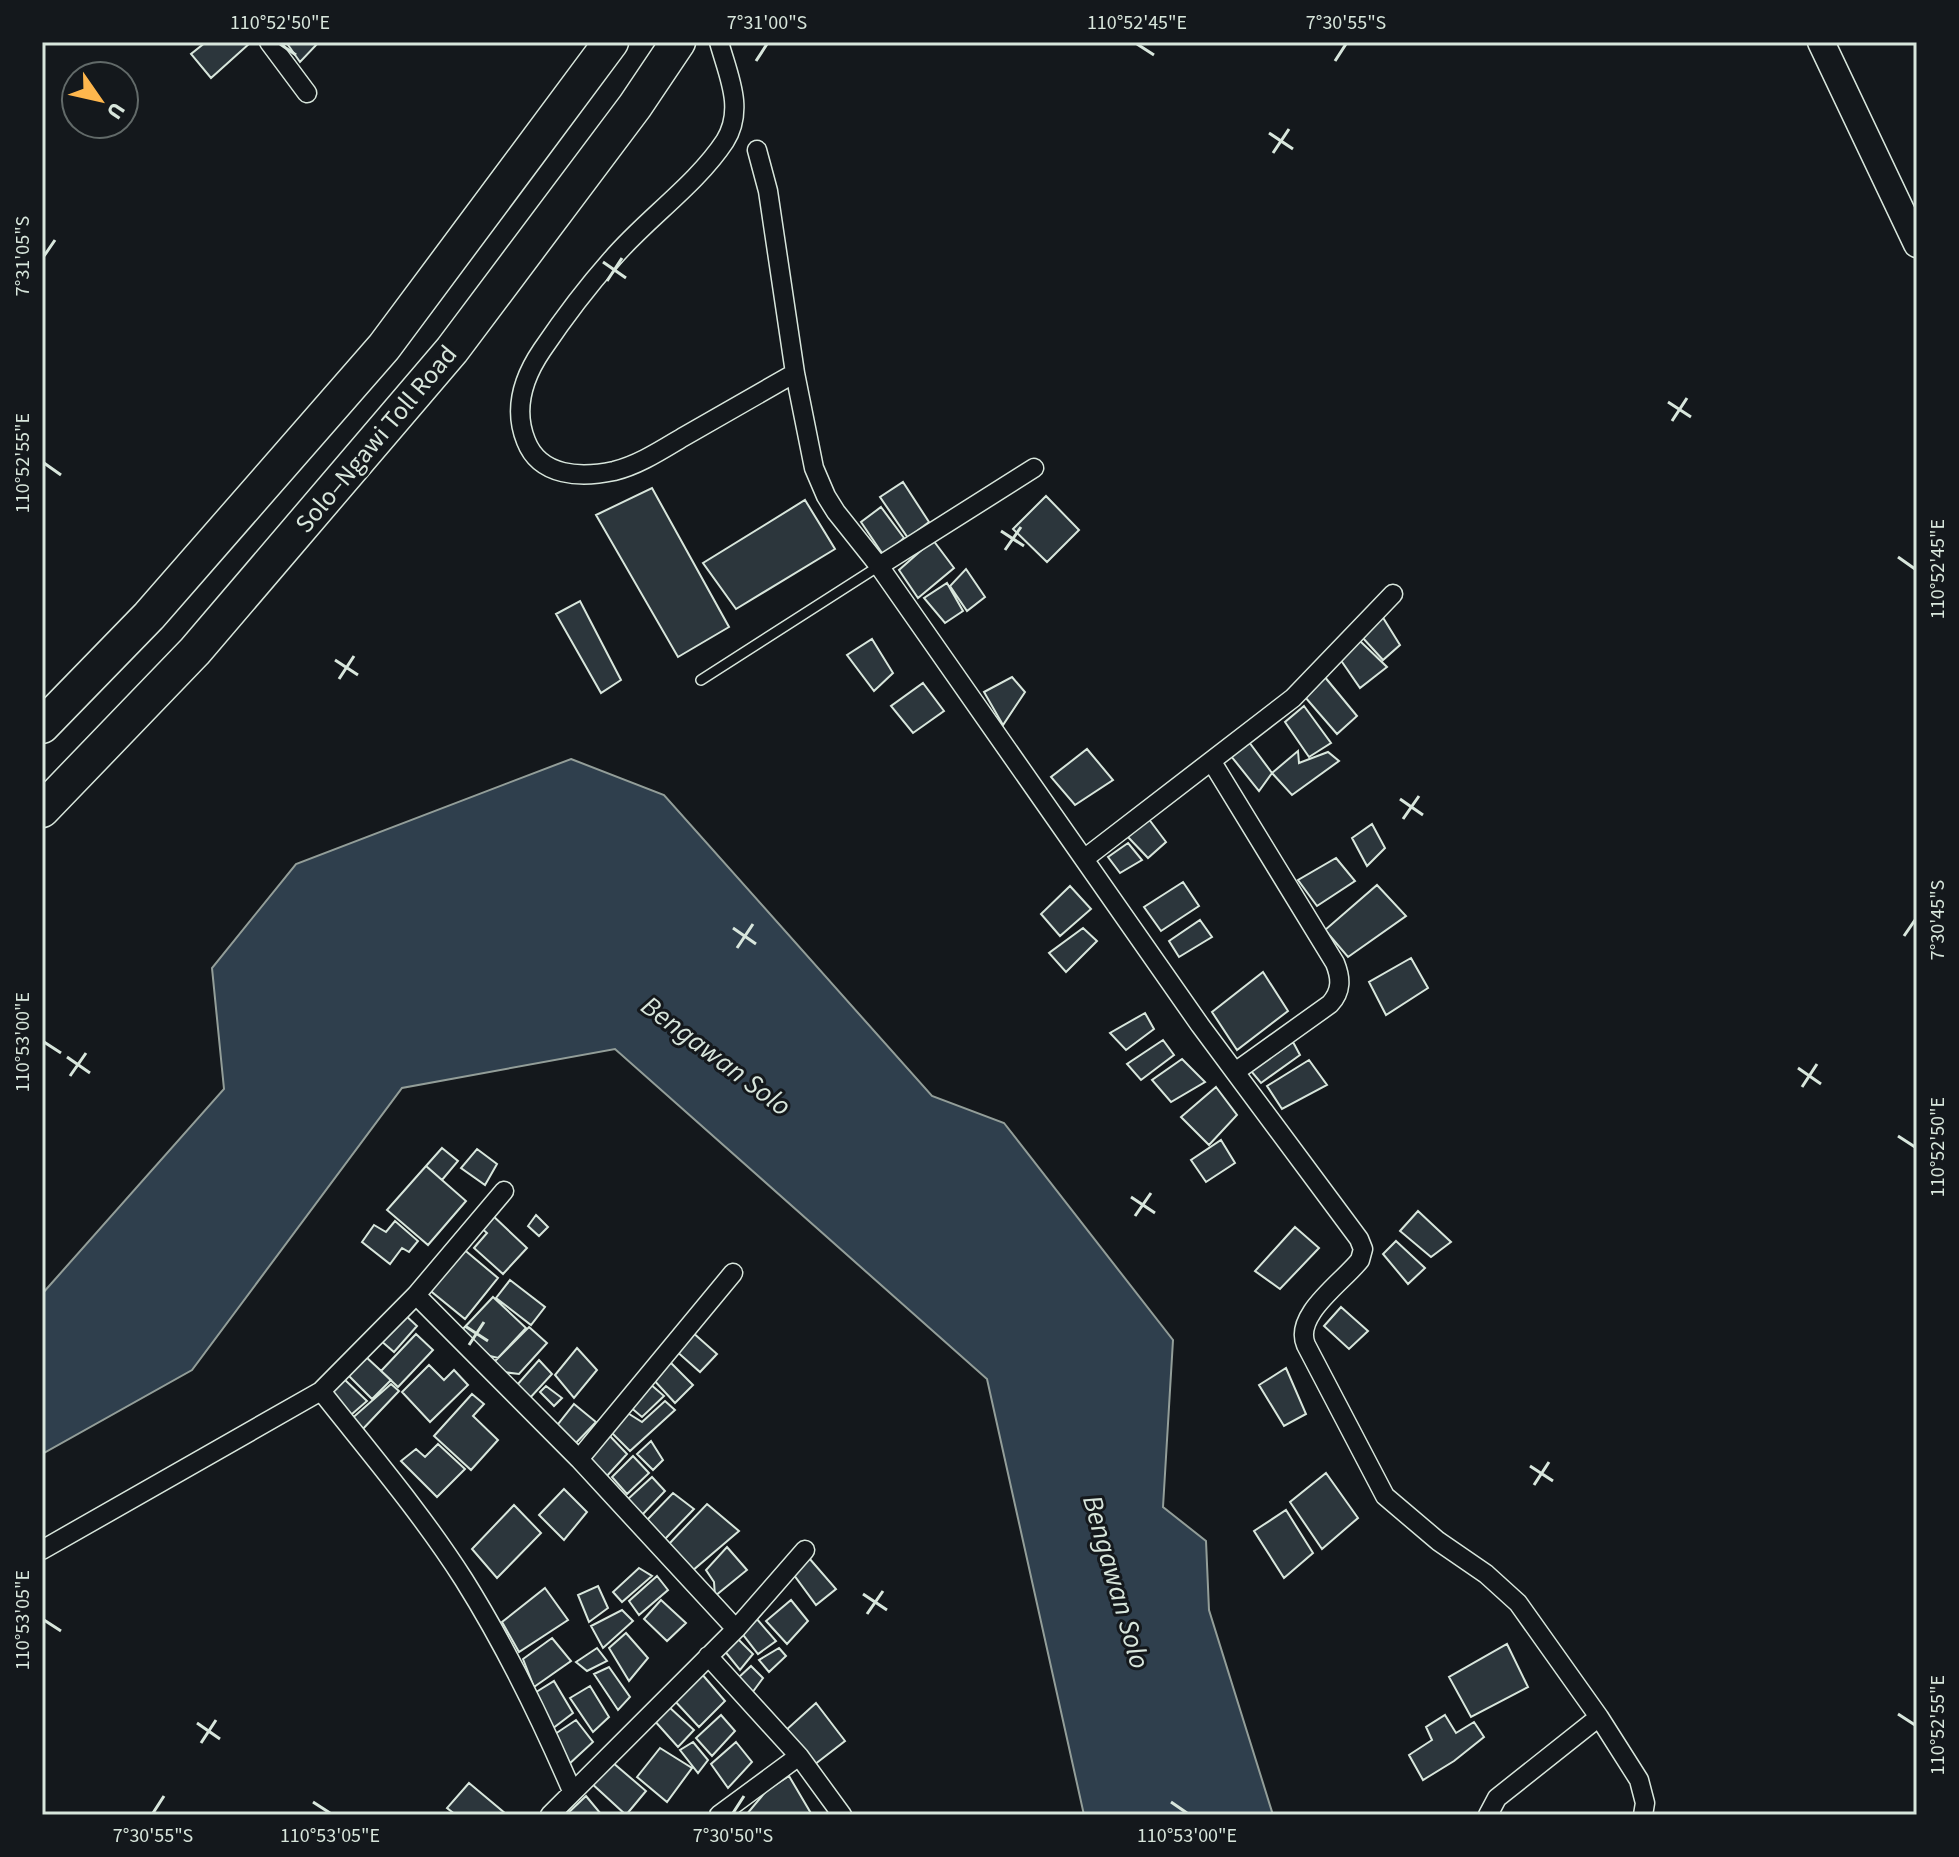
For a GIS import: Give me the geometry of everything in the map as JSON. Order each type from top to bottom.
[{"type":"highway","name":"Solo–Ngawi Toll Road","points":[[42,726],[149,616],[384,347],[611,42]]},
{"type":"highway","name":"Solo–Ngawi Toll Road","points":[[42,810],[195,651],[452,350],[635,106],[678,42]]},
{"type":"street","points":[[269,42],[307,93]]},
{"type":"street","points":[[719,42],[736,102],[734,122],[725,140],[702,168],[611,259],[541,351],[526,379],[519,401],[525,441],[535,459],[546,468],[566,473],[615,471],[643,460],[795,373]]},
{"type":"street","points":[[1821,42],[1916,242]]},
{"type":"street","points":[[757,150],[768,191],[795,373],[819,482],[836,512],[879,566],[1235,1072],[1359,1239],[1363,1249],[1360,1260],[1309,1314],[1302,1337],[1385,1496],[1438,1541],[1486,1574],[1518,1603],[1599,1717],[1639,1780],[1645,1803],[1643,1815]]},
{"type":"street","points":[[879,566],[1034,468]]},
{"type":"street","points":[[1084,859],[1293,698],[1393,594]]},
{"type":"street","points":[[1212,762],[1340,976],[1338,991],[1330,1004],[1235,1072]]},
{"type":"street","points":[[42,1550],[321,1391],[416,1295],[504,1191]]},
{"type":"street","points":[[579,1459],[733,1273]]},
{"type":"street","points":[[416,1295],[579,1459],[736,1629]]},
{"type":"street","points":[[321,1391],[417,1513],[464,1581],[531,1702],[572,1791]]},
{"type":"street","points":[[550,1815],[736,1629],[805,1550]]},
{"type":"street","points":[[708,1656],[799,1756],[842,1815]]},
{"type":"street","points":[[1488,1815],[1497,1798],[1599,1717]]},
{"type":"street","points":[[719,1815],[799,1756]]},
{"type":"lane","points":[[701,680],[879,566]]},
{"type":"water","name":"Bengawan Solo","points":[[571,759],[664,795],[932,1096],[1004,1123],[1173,1340],[1163,1507],[1206,1541],[1209,1610],[1273,1815],[1084,1815],[987,1379],[615,1049],[402,1088],[192,1370],[42,1454],[42,1294],[224,1089],[212,968],[296,864]]},
{"type":"building","points":[[206,42],[250,43],[211,78],[191,54]]},
{"type":"building","points":[[286,42],[319,42],[300,62]]},
{"type":"building","points":[[903,482],[929,522],[908,538],[880,497]]},
{"type":"building","points":[[652,488],[729,627],[678,657],[596,515]]},
{"type":"building","points":[[1046,496],[1079,530],[1047,562],[1013,529]]},
{"type":"building","points":[[805,500],[835,549],[736,609],[703,563]]},
{"type":"building","points":[[881,507],[904,538],[884,556],[861,522]]},
{"type":"building","points":[[933,540],[954,568],[918,598],[899,570]]},
{"type":"building","points":[[966,569],[985,597],[967,611],[950,586]]},
{"type":"building","points":[[947,583],[963,611],[945,623],[924,598]]},
{"type":"building","points":[[580,601],[621,680],[601,693],[556,614]]},
{"type":"building","points":[[1382,616],[1400,645],[1383,660],[1362,637]]},
{"type":"building","points":[[872,639],[893,673],[874,691],[847,655]]},
{"type":"building","points":[[1360,641],[1387,667],[1360,688],[1340,659]]},
{"type":"building","points":[[1324,676],[1357,716],[1337,734],[1305,697]]},
{"type":"building","points":[[1012,677],[1025,692],[1003,725],[984,692]]},
{"type":"building","points":[[923,683],[944,711],[913,733],[891,706]]},
{"type":"building","points":[[1304,706],[1331,743],[1309,757],[1285,722]]},
{"type":"building","points":[[1249,742],[1272,773],[1259,791],[1231,756]]},
{"type":"building","points":[[1087,749],[1113,780],[1075,805],[1051,777]]},
{"type":"building","points":[[1298,751],[1299,763],[1328,752],[1339,761],[1292,795],[1272,773]]},
{"type":"building","points":[[1148,818],[1166,842],[1148,858],[1127,836]]},
{"type":"building","points":[[1372,824],[1385,848],[1367,866],[1352,838]]},
{"type":"building","points":[[1128,843],[1142,860],[1120,873],[1108,857]]},
{"type":"building","points":[[1336,858],[1355,881],[1317,906],[1298,880]]},
{"type":"building","points":[[1183,882],[1199,906],[1161,931],[1144,907]]},
{"type":"building","points":[[1377,885],[1406,916],[1348,957],[1325,930]]},
{"type":"building","points":[[1070,886],[1091,909],[1060,936],[1041,914]]},
{"type":"building","points":[[1200,920],[1212,937],[1179,957],[1169,941]]},
{"type":"building","points":[[1083,928],[1097,941],[1066,972],[1049,953]]},
{"type":"building","points":[[1411,958],[1428,988],[1386,1015],[1369,982]]},
{"type":"building","points":[[1263,972],[1288,1011],[1237,1050],[1212,1012]]},
{"type":"building","points":[[1145,1013],[1154,1029],[1126,1050],[1110,1033]]},
{"type":"building","points":[[1163,1040],[1174,1055],[1141,1080],[1127,1064]]},
{"type":"building","points":[[1293,1042],[1300,1055],[1261,1083],[1251,1071]]},
{"type":"building","points":[[1182,1059],[1205,1082],[1171,1102],[1152,1080]]},
{"type":"building","points":[[1309,1060],[1327,1085],[1282,1109],[1267,1086]]},
{"type":"building","points":[[1216,1087],[1237,1115],[1209,1145],[1181,1117]]},
{"type":"building","points":[[1221,1140],[1235,1163],[1206,1182],[1191,1160]]},
{"type":"building","points":[[442,1148],[458,1161],[442,1180],[426,1166]]},
{"type":"building","points":[[477,1149],[497,1164],[485,1185],[461,1168]]},
{"type":"building","points":[[426,1166],[466,1201],[428,1245],[387,1210]]},
{"type":"building","points":[[1418,1211],[1451,1242],[1431,1257],[1400,1231]]},
{"type":"building","points":[[490,1213],[527,1248],[503,1274],[474,1248],[487,1233],[479,1226]]},
{"type":"building","points":[[536,1215],[548,1227],[539,1236],[528,1226]]},
{"type":"building","points":[[395,1221],[418,1241],[409,1252],[402,1248],[390,1264],[362,1242],[374,1225],[386,1232]]},
{"type":"building","points":[[1295,1227],[1319,1248],[1280,1289],[1255,1271]]},
{"type":"building","points":[[1396,1241],[1425,1268],[1408,1284],[1383,1254]]},
{"type":"building","points":[[461,1247],[498,1278],[465,1319],[427,1288]]},
{"type":"building","points":[[510,1280],[545,1307],[531,1325],[496,1298]]},
{"type":"building","points":[[493,1297],[526,1328],[498,1358],[490,1356],[461,1331]]},
{"type":"building","points":[[1341,1307],[1368,1331],[1349,1349],[1324,1326]]},
{"type":"building","points":[[403,1313],[417,1326],[394,1352],[380,1340]]},
{"type":"building","points":[[529,1327],[547,1343],[519,1374],[503,1372],[493,1363]]},
{"type":"building","points":[[691,1331],[717,1354],[700,1372],[675,1350]]},
{"type":"building","points":[[416,1334],[433,1350],[398,1387],[381,1371]]},
{"type":"building","points":[[577,1348],[597,1370],[574,1398],[555,1375]]},
{"type":"building","points":[[365,1356],[391,1380],[372,1399],[347,1374]]},
{"type":"building","points":[[667,1359],[693,1385],[675,1403],[651,1377]]},
{"type":"building","points":[[539,1360],[552,1374],[529,1399],[517,1385]]},
{"type":"building","points":[[429,1365],[444,1380],[454,1370],[468,1385],[430,1422],[402,1392]]},
{"type":"building","points":[[1286,1368],[1306,1414],[1284,1426],[1259,1385]]},
{"type":"building","points":[[343,1378],[367,1401],[344,1421],[325,1393]]},
{"type":"building","points":[[649,1383],[664,1396],[642,1417],[629,1406]]},
{"type":"building","points":[[391,1384],[399,1391],[360,1432],[349,1421]]},
{"type":"building","points":[[546,1386],[562,1398],[554,1406],[540,1392]]},
{"type":"building","points":[[472,1394],[484,1404],[473,1416],[498,1440],[471,1470],[434,1436]]},
{"type":"building","points":[[665,1401],[675,1410],[630,1451],[609,1430],[626,1412],[642,1422]]},
{"type":"building","points":[[574,1404],[596,1422],[573,1446],[555,1428]]},
{"type":"building","points":[[608,1434],[627,1454],[606,1477],[587,1457]]},
{"type":"building","points":[[651,1441],[663,1460],[653,1470],[637,1454]]},
{"type":"building","points":[[438,1444],[465,1469],[437,1497],[401,1461],[416,1449],[425,1457]]},
{"type":"building","points":[[633,1456],[649,1473],[627,1494],[612,1477]]},
{"type":"building","points":[[1326,1473],[1358,1518],[1322,1549],[1290,1502]]},
{"type":"building","points":[[652,1477],[665,1491],[642,1515],[628,1499]]},
{"type":"building","points":[[564,1489],[587,1512],[564,1540],[539,1515]]},
{"type":"building","points":[[673,1493],[694,1509],[665,1539],[647,1520]]},
{"type":"building","points":[[707,1504],[739,1531],[692,1571],[668,1545]]},
{"type":"building","points":[[514,1505],[541,1533],[497,1578],[472,1549]]},
{"type":"building","points":[[1286,1510],[1313,1553],[1284,1578],[1254,1531]]},
{"type":"building","points":[[727,1547],[747,1570],[715,1596],[714,1582],[706,1570]]},
{"type":"building","points":[[809,1558],[836,1589],[816,1605],[794,1575]]},
{"type":"building","points":[[639,1568],[652,1576],[622,1602],[613,1592]]},
{"type":"building","points":[[657,1576],[668,1590],[639,1615],[629,1601]]},
{"type":"building","points":[[598,1586],[608,1608],[589,1622],[578,1595]]},
{"type":"building","points":[[545,1588],[568,1620],[519,1652],[502,1622]]},
{"type":"building","points":[[661,1600],[686,1623],[667,1641],[644,1619]]},
{"type":"building","points":[[791,1600],[808,1621],[787,1644],[766,1621]]},
{"type":"building","points":[[622,1610],[633,1621],[603,1648],[591,1626]]},
{"type":"building","points":[[756,1618],[776,1641],[758,1654],[741,1632]]},
{"type":"building","points":[[626,1633],[648,1658],[629,1681],[609,1648]]},
{"type":"building","points":[[735,1636],[753,1654],[740,1670],[723,1649]]},
{"type":"building","points":[[552,1638],[571,1661],[534,1687],[523,1659]]},
{"type":"building","points":[[1507,1644],[1528,1687],[1471,1717],[1449,1677]]},
{"type":"building","points":[[597,1648],[607,1661],[587,1671],[576,1662]]},
{"type":"building","points":[[779,1648],[786,1656],[769,1672],[759,1660]]},
{"type":"building","points":[[751,1666],[763,1678],[752,1693],[738,1678]]},
{"type":"building","points":[[609,1667],[630,1697],[618,1710],[594,1674]]},
{"type":"building","points":[[701,1673],[725,1701],[699,1727],[673,1699]]},
{"type":"building","points":[[554,1681],[573,1713],[552,1729],[533,1694]]},
{"type":"building","points":[[590,1686],[609,1717],[593,1732],[570,1698]]},
{"type":"building","points":[[816,1703],[845,1741],[814,1765],[785,1731]]},
{"type":"building","points":[[668,1706],[694,1730],[678,1747],[653,1719]]},
{"type":"building","points":[[721,1715],[735,1731],[712,1756],[696,1738]]},
{"type":"building","points":[[1445,1715],[1456,1733],[1474,1722],[1484,1737],[1423,1780],[1409,1755],[1432,1740],[1426,1727]]},
{"type":"building","points":[[576,1720],[593,1742],[568,1765],[555,1734]]},
{"type":"building","points":[[693,1742],[708,1760],[698,1773],[680,1750]]},
{"type":"building","points":[[736,1742],[752,1762],[728,1788],[711,1764]]},
{"type":"building","points":[[660,1748],[692,1768],[667,1802],[637,1777]]},
{"type":"building","points":[[612,1762],[646,1791],[626,1815],[589,1781]]},
{"type":"building","points":[[789,1776],[812,1815],[746,1815],[767,1790]]},
{"type":"building","points":[[469,1783],[506,1815],[456,1815],[447,1808]]},
{"type":"building","points":[[586,1796],[601,1814],[566,1815]]}]
